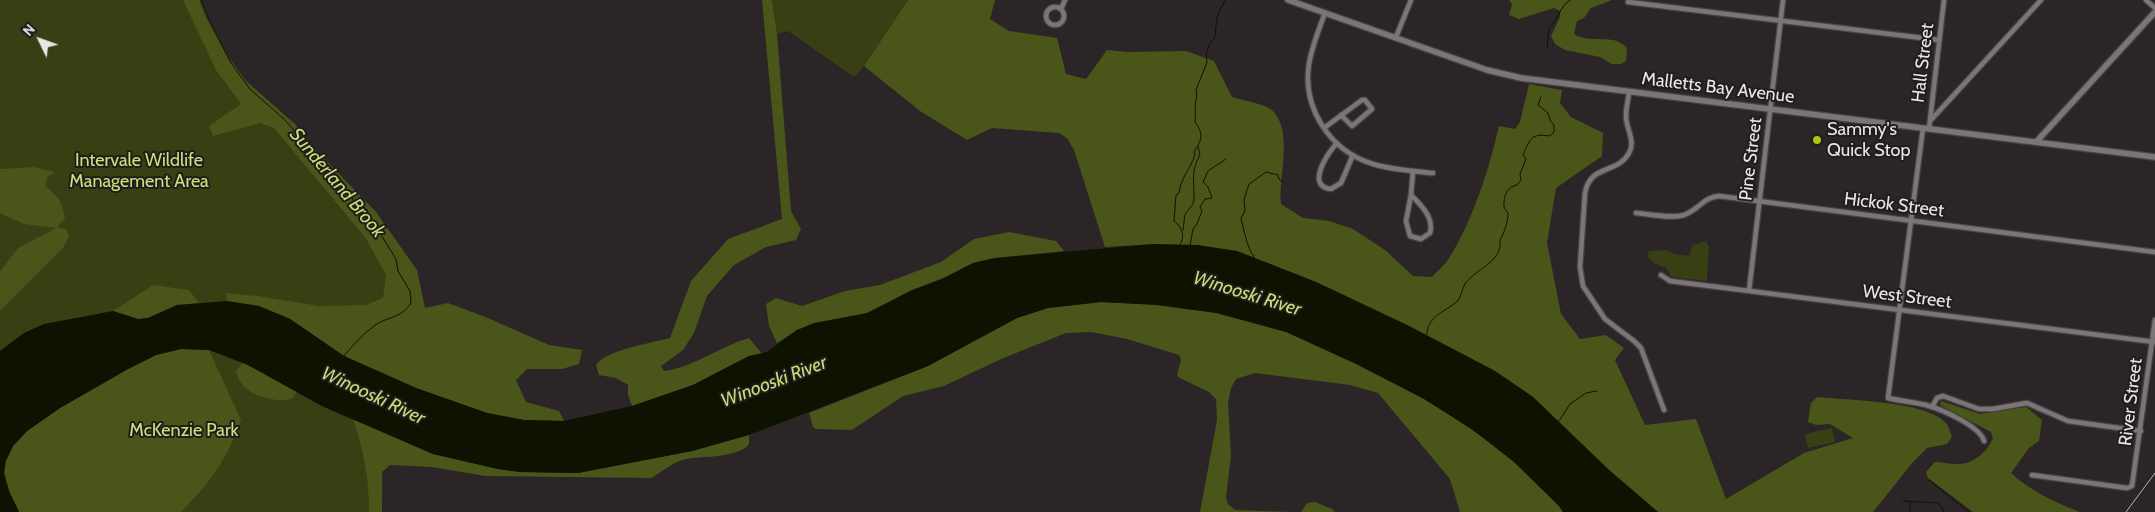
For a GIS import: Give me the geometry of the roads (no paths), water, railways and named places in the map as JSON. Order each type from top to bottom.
[{"type":"street","points":[[1061,9],[1065,0]]},
{"type":"street","name":"Malletts Bay Avenue","points":[[1288,0],[1505,75],[1540,82],[2037,141],[2155,157]]},
{"type":"street","points":[[1396,37],[1412,0]]},
{"type":"street","name":"Pine Street","points":[[1749,291],[1783,0]]},
{"type":"street","name":"Hall Street","points":[[1932,407],[1888,398],[1911,220],[1926,128],[1930,121],[1944,0]]},
{"type":"street","points":[[1930,121],[2041,0]]},
{"type":"street","points":[[2146,0],[2155,8]]},
{"type":"street","points":[[1628,2],[1939,40]]},
{"type":"street","points":[[1054,7],[1061,9],[1064,15],[1062,22],[1055,26],[1050,24],[1046,18],[1047,11],[1054,7]]},
{"type":"street","points":[[2037,141],[2155,12]]},
{"type":"street","points":[[1325,13],[1311,54],[1308,73],[1311,102],[1324,128],[1336,143],[1353,155],[1376,164],[1433,174]]},
{"type":"street","points":[[1629,92],[1626,118],[1632,141],[1631,150],[1624,160],[1596,174],[1588,182],[1585,193],[1580,273],[1586,293],[1605,319],[1641,348],[1664,410]]},
{"type":"street","points":[[1324,128],[1341,115],[1362,100],[1365,100],[1372,109],[1352,126],[1341,115]]},
{"type":"street","points":[[1336,143],[1319,173],[1319,180],[1323,186],[1332,189],[1340,185],[1353,155]]},
{"type":"street","points":[[1411,194],[1425,211],[1430,221],[1430,232],[1421,239],[1410,236],[1406,226],[1413,170]]},
{"type":"street","name":"Hickok Street","points":[[1636,213],[1685,215],[1705,200],[1719,196],[2155,252]]},
{"type":"street","name":"West Street","points":[[1661,276],[1670,281],[2154,341]]},
{"type":"street","name":"River Street","points":[[2032,475],[2127,488],[2132,486],[2154,341],[2155,320]]},
{"type":"street","points":[[1984,441],[1976,430],[1932,407],[1937,398],[1943,396],[1978,409],[1993,409],[2027,403],[2068,421],[2141,431]]},
{"type":"water","name":"Winooski River","points":[[1154,244],[1198,245],[1237,251],[1316,282],[1407,325],[1495,371],[1533,397],[1609,470],[1658,512],[1563,512],[1514,462],[1473,430],[1424,399],[1356,364],[1286,332],[1216,313],[1156,305],[1101,302],[1048,308],[1017,318],[928,366],[749,435],[692,451],[578,473],[520,472],[498,469],[433,454],[322,406],[246,364],[209,350],[181,349],[156,355],[128,369],[60,408],[27,431],[13,446],[6,461],[4,473],[9,491],[19,512],[0,512],[0,351],[24,333],[44,324],[113,311],[138,319],[148,318],[177,305],[227,301],[259,306],[290,319],[344,356],[416,388],[487,413],[524,420],[564,421],[632,406],[693,385],[749,356],[767,352],[797,330],[814,323],[867,313],[910,291],[944,278],[973,263],[995,258]]},
{"type":"waterway","name":"Sunderland Brook","points":[[201,0],[231,63],[250,89],[293,129],[304,150],[351,197],[367,219],[378,230],[396,259],[398,271],[410,291],[411,303],[403,312],[378,323],[358,340],[343,357]]},
{"type":"waterway","points":[[1180,245],[1182,232],[1174,221],[1176,195],[1179,193],[1201,137],[1200,130],[1195,122],[1196,90],[1207,62],[1206,56],[1209,45],[1215,37],[1217,17],[1225,0]]},
{"type":"waterway","points":[[1547,49],[1549,28],[1563,6],[1570,0]]},
{"type":"waterway","points":[[1427,334],[1433,320],[1460,298],[1465,284],[1493,260],[1500,248],[1500,240],[1506,227],[1508,216],[1504,207],[1504,199],[1509,189],[1517,185],[1521,180],[1520,174],[1526,159],[1523,155],[1532,138],[1539,135],[1550,136],[1554,132],[1554,125],[1548,113],[1538,105],[1541,97]]},
{"type":"waterway","points":[[1183,230],[1185,215],[1194,200],[1194,171],[1200,155],[1198,146]]},
{"type":"waterway","points":[[1190,246],[1193,229],[1202,211],[1200,207],[1205,199],[1212,198],[1208,187],[1203,182],[1208,171],[1226,159]]},
{"type":"waterway","points":[[1253,259],[1254,256],[1244,233],[1241,218],[1245,211],[1244,200],[1249,184],[1266,172],[1278,175],[1279,179],[1283,182]]},
{"type":"waterway","points":[[1559,421],[1570,404],[1586,393],[1597,391]]},
{"type":"waterway","points":[[1929,480],[1969,512]]},
{"type":"waterway","points":[[1903,501],[1937,503],[1944,512]]},
{"type":"waterway","points":[[1910,503],[1910,512]]},
{"type":"railway","points":[[2126,512],[2155,473]]},
{"type":"place","name":"Sammy's Quick Stop","points":[[1817,140]]},
{"type":"park label","name":"Intervale Wildlife Management Area","points":[[139,171]]},
{"type":"park label","name":"McKenzie Park","points":[[184,431]]}]
